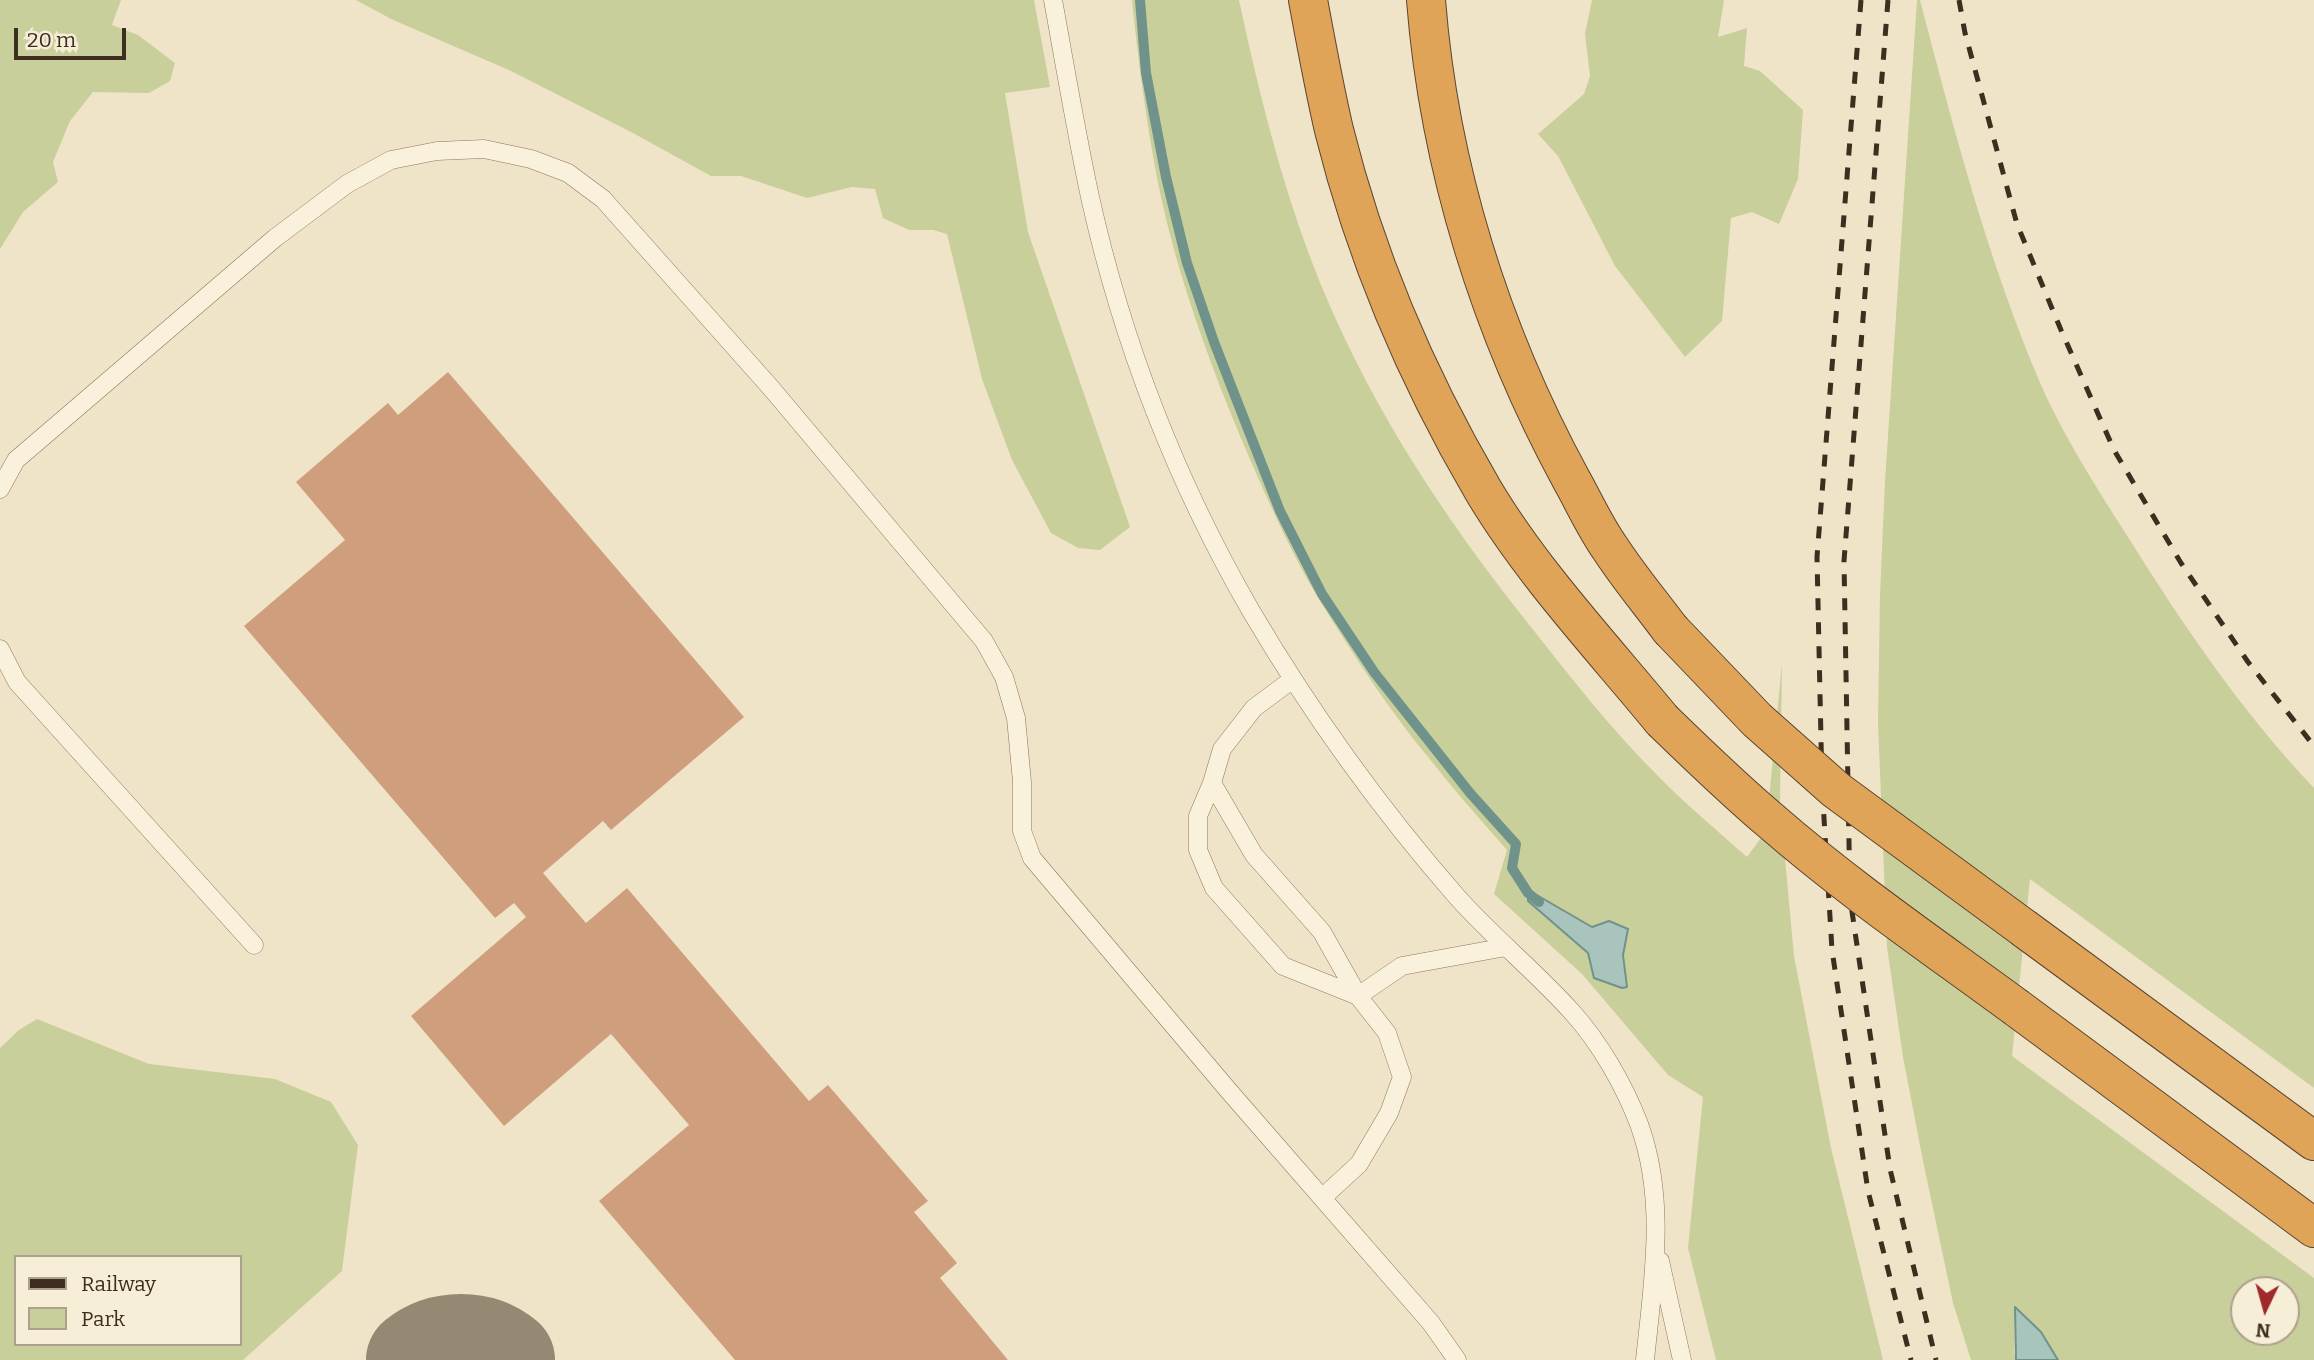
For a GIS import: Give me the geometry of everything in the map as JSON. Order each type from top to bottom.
[{"type":"highway","points":[[1308,0],[1335,131],[1363,228],[1412,355],[1484,491],[1522,548],[1662,719],[1716,773],[1803,848],[2314,1228]]},
{"type":"highway","points":[[1426,0],[1441,117],[1458,194],[1500,325],[1545,431],[1608,547],[1670,629],[1757,720],[1836,790],[2314,1140]]},
{"type":"lane","points":[[1053,0],[1091,199],[1128,333],[1169,445],[1206,526],[1250,610],[1293,679],[1321,723],[1375,797],[1462,902],[1574,1013],[1607,1060],[1639,1125],[1653,1176],[1657,1246],[1682,1360]]},
{"type":"lane","points":[[0,489],[16,460],[275,238],[347,184],[391,160],[437,151],[484,149],[531,159],[568,173],[603,199],[771,388],[984,641],[1004,677],[1016,718],[1022,831],[1032,858],[1437,1331],[1457,1360]]},
{"type":"lane","points":[[0,649],[17,682],[254,945]]},
{"type":"lane","points":[[1293,679],[1254,708],[1222,749],[1198,816],[1198,850],[1214,888],[1283,965],[1358,996]]},
{"type":"lane","points":[[1212,783],[1254,855],[1322,932],[1358,996],[1387,1033],[1402,1077],[1390,1113],[1359,1164],[1322,1198]]},
{"type":"lane","points":[[1358,996],[1402,966],[1506,947]]},
{"type":"lane","points":[[1645,1360],[1657,1246]]},
{"type":"green space","points":[[0,0],[121,0],[112,25],[138,35],[175,63],[170,81],[149,93],[93,92],[70,121],[53,162],[58,182],[23,212],[0,249]]},
{"type":"green space","points":[[356,0],[1034,0],[1050,87],[1005,93],[1028,232],[1130,527],[1100,550],[1078,548],[1051,533],[1012,460],[982,379],[947,234],[933,230],[909,230],[883,218],[875,189],[852,187],[807,198],[741,176],[711,176],[511,71],[391,19]]},
{"type":"green space","points":[[1132,0],[1239,0],[1266,114],[1312,263],[1347,343],[1392,427],[1469,546],[1590,700],[1668,786],[1747,857],[1766,831],[1782,663],[1780,804],[1794,956],[1831,1148],[1883,1360],[1716,1360],[1688,1248],[1703,1097],[1668,1075],[1582,974],[1494,894],[1507,850],[1399,720],[1345,641],[1302,570],[1241,437],[1186,291],[1157,178]],"holes":[[[1535,894],[1592,927],[1609,921],[1623,955],[1627,987],[1594,978],[1588,953]]]},
{"type":"green space","points":[[1592,0],[1724,0],[1718,37],[1747,28],[1744,66],[1760,71],[1803,110],[1798,179],[1779,224],[1752,212],[1731,218],[1722,321],[1685,357],[1615,266],[1558,156],[1538,134],[1584,94],[1590,76],[1585,34]]},
{"type":"green space","points":[[1917,0],[1920,0],[1988,243],[2022,338],[2050,404],[2093,481],[2192,635],[2262,729],[2314,788],[2314,1088],[2030,879],[2012,1056],[2314,1278],[2314,1360],[2058,1360],[2041,1332],[2015,1308],[2016,1360],[1971,1360],[1953,1303],[1923,1161],[1903,1057],[1887,947],[1878,722],[1880,594]]},
{"type":"green space","points":[[37,1019],[149,1064],[275,1079],[331,1102],[358,1145],[342,1271],[243,1360],[0,1360],[0,1048],[19,1030]]},
{"type":"water","points":[[1528,893],[1535,894],[1592,927],[1609,921],[1628,929],[1623,955],[1627,987],[1622,988],[1594,978],[1588,953],[1528,901]]},
{"type":"water","points":[[2015,1307],[2041,1332],[2058,1360],[2016,1360]]},
{"type":"building","points":[[448,372],[744,717],[611,830],[603,821],[543,873],[586,923],[627,888],[809,1101],[828,1085],[928,1201],[914,1212],[957,1263],[940,1278],[1008,1360],[735,1360],[599,1201],[689,1125],[611,1034],[504,1126],[411,1016],[526,917],[514,903],[495,918],[244,626],[345,540],[296,482],[388,403],[398,415]]},
{"type":"waterway","points":[[1140,0],[1146,73],[1166,177],[1187,263],[1214,342],[1280,511],[1322,594],[1374,672],[1470,793],[1516,844],[1512,868],[1528,893],[1539,902]]},
{"type":"taxiway","points":[[417,1360],[438,1349],[461,1345],[484,1349],[504,1360]]},
{"type":"railway","points":[[1861,0],[1817,557],[1822,785],[1832,950],[1868,1191],[1911,1360]]},
{"type":"railway","points":[[1888,0],[1844,561],[1850,898],[1890,1169],[1936,1360]]},
{"type":"railway","points":[[1959,0],[1965,33],[2017,224],[2114,450],[2181,563],[2248,662],[2314,746]]}]
